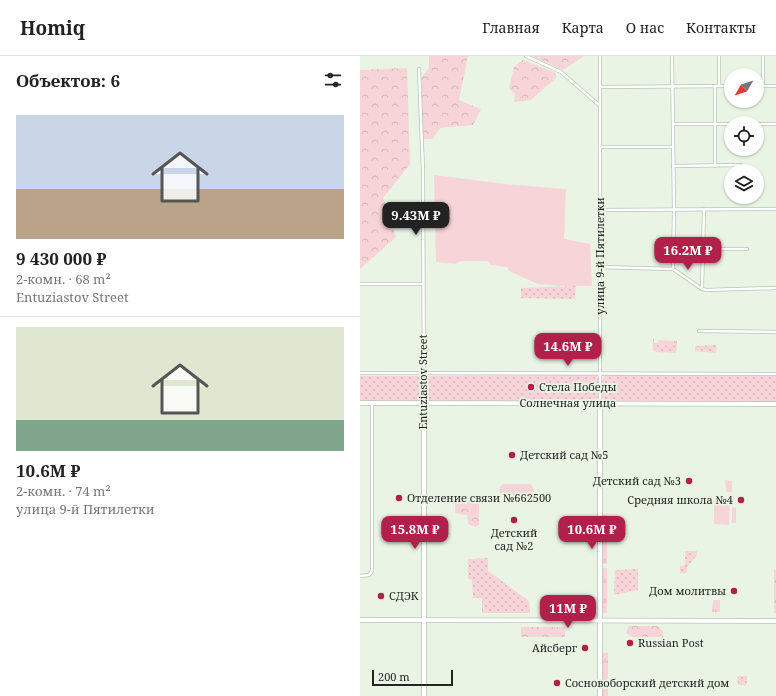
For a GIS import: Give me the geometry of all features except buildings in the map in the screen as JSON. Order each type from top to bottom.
[{"type":"street","points":[[526,56],[561,72],[600,105]]},
{"type":"street","name":"улица 9-й Пятилетки","points":[[600,56],[600,696]]},
{"type":"street","points":[[672,56],[674,210],[673,269]]},
{"type":"street","points":[[716,166],[715,123],[719,56]]},
{"type":"street","points":[[763,56],[763,68]]},
{"type":"street","name":"Entuziastov Street","points":[[419,69],[423,171],[424,696]]},
{"type":"street","points":[[600,87],[724,86]]},
{"type":"street","points":[[764,86],[776,86]]},
{"type":"street","points":[[672,124],[724,124]]},
{"type":"street","points":[[764,124],[776,124]]},
{"type":"street","points":[[600,147],[672,147]]},
{"type":"street","points":[[673,166],[724,166]]},
{"type":"street","points":[[702,289],[704,209]]},
{"type":"street","points":[[600,210],[776,209]]},
{"type":"street","points":[[702,249],[747,249]]},
{"type":"street","points":[[600,267],[673,269],[702,289],[706,290],[776,288]]},
{"type":"street","points":[[360,284],[423,284]]},
{"type":"street","points":[[699,331],[776,332]]},
{"type":"street","points":[[360,373],[776,374]]},
{"type":"street","name":"Солнечная улица","points":[[360,403],[776,404]]},
{"type":"street","points":[[360,576],[369,575],[372,571],[372,403]]},
{"type":"street","points":[[360,620],[776,621]]},
{"type":"green space","points":[[429,56],[468,56],[459,100],[481,109],[473,125],[440,128],[433,139],[422,139],[422,77],[429,68]]},
{"type":"green space","points":[[532,56],[584,56],[563,70]]},
{"type":"green space","points":[[523,60],[556,73],[556,78],[531,100],[514,102],[515,94],[509,89],[514,67]]},
{"type":"green space","points":[[407,68],[410,164],[383,198],[396,237],[360,269],[360,70]]},
{"type":"green space","points":[[434,175],[506,184],[566,189],[564,239],[590,244],[592,286],[538,284],[509,271],[507,267],[491,265],[487,261],[461,261],[455,264],[436,262]]},
{"type":"green space","points":[[576,286],[575,298],[573,299],[521,298],[521,288]]},
{"type":"green space","points":[[653,338],[654,343],[658,343],[659,340],[677,341],[677,346],[656,345],[656,352],[653,351]]},
{"type":"green space","points":[[656,345],[677,346],[676,353],[656,352]]},
{"type":"green space","points":[[717,345],[716,353],[695,351],[695,346]]},
{"type":"green space","points":[[596,375],[598,378],[598,398],[594,401],[430,402],[427,399],[428,378],[430,376]]},
{"type":"green space","points":[[605,375],[776,376],[776,402],[605,402],[602,398],[602,380]]},
{"type":"green space","points":[[360,376],[419,376],[421,377],[420,399],[417,401],[360,401]]},
{"type":"green space","points":[[725,480],[732,481],[732,492],[726,492]]},
{"type":"green space","points":[[503,484],[530,484],[534,488],[534,492],[530,496],[526,497],[503,497],[499,490]]},
{"type":"green space","points":[[479,499],[479,525],[475,527],[468,524],[467,515],[455,513],[455,500]]},
{"type":"green space","points":[[714,500],[730,500],[729,525],[714,524]]},
{"type":"green space","points":[[732,507],[736,508],[736,523],[732,523]]},
{"type":"green space","points":[[602,515],[607,515],[607,564],[602,564]]},
{"type":"green space","points":[[685,551],[697,551],[697,555],[687,567],[687,573],[680,573],[680,566],[685,565]]},
{"type":"green space","points":[[488,558],[488,571],[529,601],[530,613],[482,613],[482,598],[473,598],[472,580],[468,579],[468,559]]},
{"type":"green space","points":[[601,568],[607,568],[607,613],[601,613]]},
{"type":"green space","points":[[638,569],[638,590],[614,595],[615,570]]},
{"type":"green space","points":[[774,570],[776,570],[776,613],[774,613]]},
{"type":"green space","points":[[713,600],[720,600],[720,612],[712,612]]},
{"type":"green space","points":[[628,626],[658,626],[663,631],[663,637],[632,637],[626,633]]},
{"type":"green space","points":[[521,627],[565,627],[565,637],[521,637]]},
{"type":"green space","points":[[601,653],[608,653],[608,696],[602,696]]},
{"type":"green space","points":[[737,676],[747,676],[747,685],[738,685]]},
{"type":"place","name":"Стела Победы","points":[[531,387]]},
{"type":"place","name":"Детский сад №5","points":[[512,455]]},
{"type":"place","name":"Детский сад №3","points":[[689,481]]},
{"type":"place","name":"Отделение связи №662500","points":[[399,498]]},
{"type":"place","name":"Средняя школа №4","points":[[741,500]]},
{"type":"place","name":"Детский сад №2","points":[[514,520]]},
{"type":"place","name":"Дом молитвы","points":[[734,591]]},
{"type":"place","name":"СДЭК","points":[[381,596]]},
{"type":"place","name":"Russian Post","points":[[630,643]]},
{"type":"place","name":"Айсберг","points":[[585,648]]},
{"type":"place","name":"Сосновоборский детский дом","points":[[557,683]]}]
